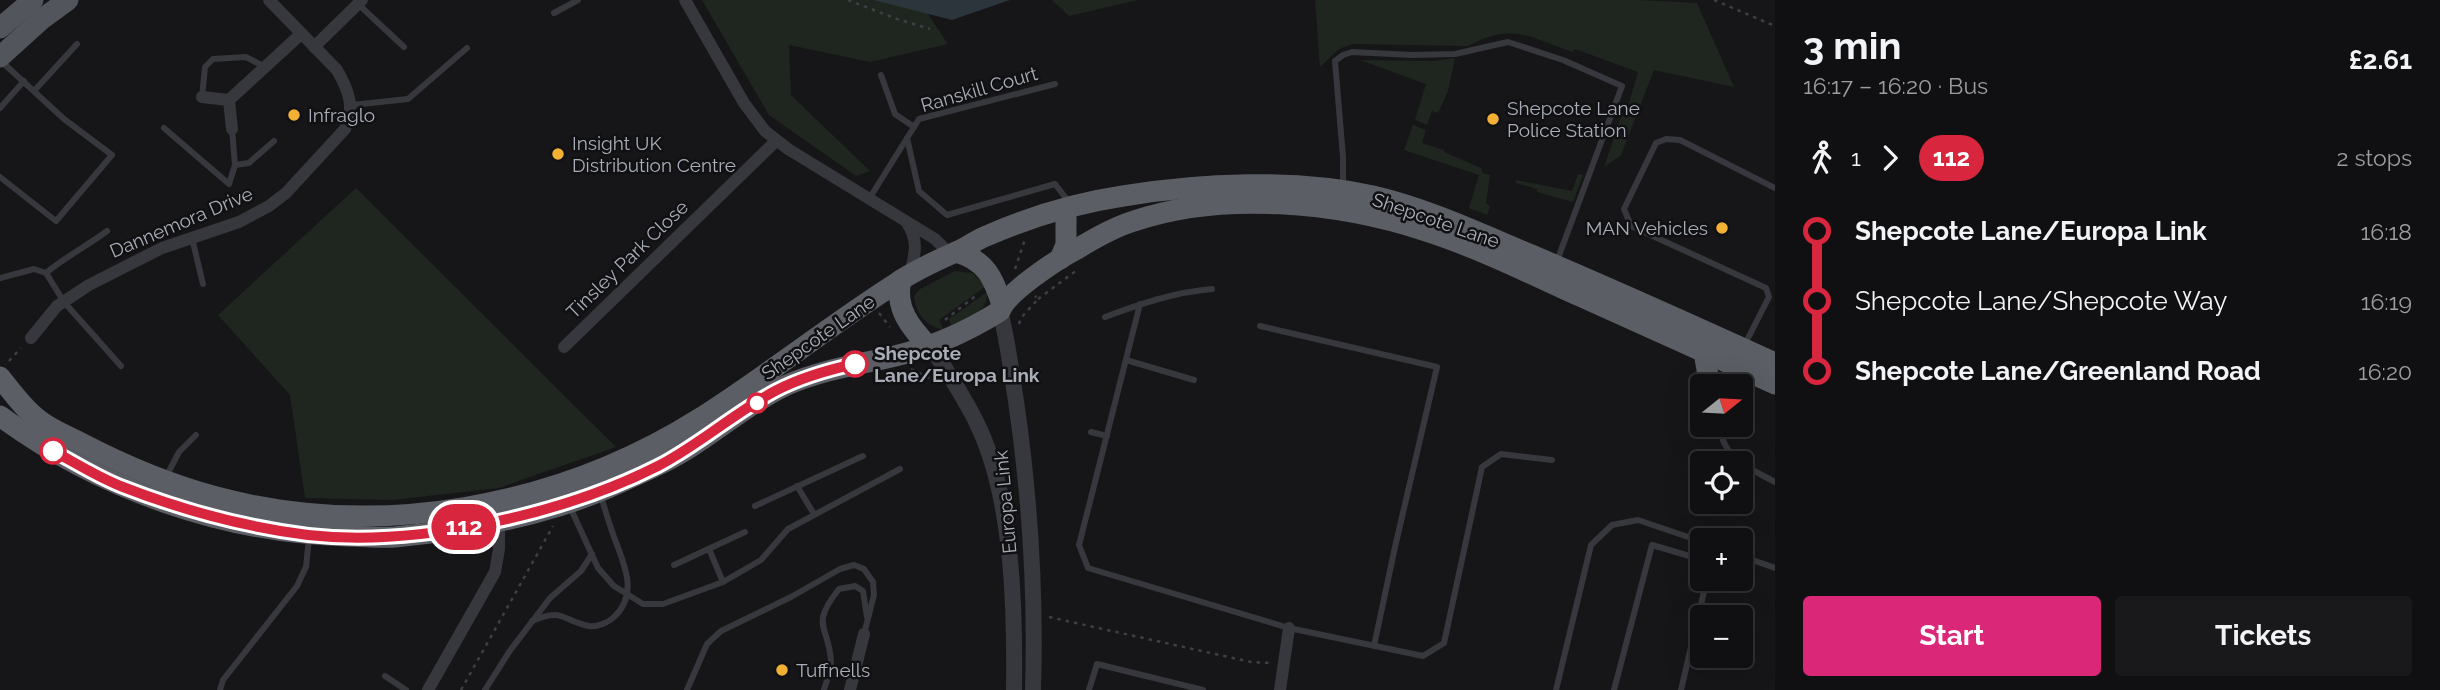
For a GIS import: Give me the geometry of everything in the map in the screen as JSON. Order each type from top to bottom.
[{"type":"highway","name":"Shepcote Lane","points":[[498,511],[524,496],[637,454],[807,377],[930,347],[961,335],[1001,308],[1033,277],[1060,259],[1132,221],[1204,197],[1273,185],[1374,196],[1474,231],[1555,265],[1746,360],[1775,384]]},
{"type":"highway","name":"Shepcote Lane","points":[[0,416],[51,450],[122,487],[221,519],[309,525],[465,508],[498,511],[564,504],[658,466],[905,277],[983,237],[1022,222],[1122,196],[1204,197],[1243,204],[1310,205],[1389,220],[1468,247],[1704,352],[1775,363]]},
{"type":"highway","points":[[1060,259],[1066,245],[1066,209]]},
{"type":"highway","points":[[953,253],[962,254],[989,272],[1001,308]]},
{"type":"highway","name":"Shepcote Lane","points":[[905,277],[899,294],[905,317],[930,347]]},
{"type":"highway","points":[[1704,352],[1708,374]]},
{"type":"highway","name":"Shepcote Lane","points":[[2,372],[39,420],[121,464],[164,481],[309,525]]},
{"type":"highway","points":[[564,504],[572,480],[589,482],[600,490]]},
{"type":"main road","points":[[0,28],[33,0]]},
{"type":"main road","points":[[0,58],[42,19],[68,0]]},
{"type":"street","points":[[269,0],[337,70],[345,83],[352,106]]},
{"type":"street","points":[[685,0],[754,119],[776,141],[936,239],[953,253]]},
{"type":"street","points":[[314,47],[360,2]]},
{"type":"street","points":[[202,97],[229,100],[301,34]]},
{"type":"street","points":[[229,100],[232,129]]},
{"type":"street","name":"Dannemora Drive","points":[[31,338],[58,306],[125,265],[239,222],[269,206],[286,193],[337,140],[350,118],[352,106]]},
{"type":"street","name":"Tinsley Park Close","points":[[564,346],[776,141]]},
{"type":"street","points":[[905,277],[916,247],[914,234],[907,223]]},
{"type":"street","name":"Europa Link","points":[[1001,308],[1029,505],[1035,616],[1033,690]]},
{"type":"street","name":"Europa Link","points":[[930,347],[972,413],[981,431],[993,469],[1005,527],[1012,593],[1014,690]]},
{"type":"street","points":[[428,690],[495,572],[498,511]]},
{"type":"street","points":[[1280,690],[1289,628]]},
{"type":"street","points":[[850,690],[865,630]]},
{"type":"lane","points":[[554,13],[578,0]]},
{"type":"lane","points":[[360,2],[404,47]]},
{"type":"lane","points":[[1342,191],[1343,157],[1335,61],[1338,57],[1352,52],[1455,54],[1508,42],[1563,60],[1622,86],[1555,265]]},
{"type":"lane","points":[[34,91],[77,44]]},
{"type":"lane","points":[[352,106],[408,99],[467,48]]},
{"type":"lane","points":[[202,97],[205,67],[213,59],[246,57],[265,67]]},
{"type":"lane","points":[[0,58],[64,119],[112,155],[56,221],[0,177]]},
{"type":"lane","points":[[881,75],[895,114],[914,127]]},
{"type":"lane","points":[[0,108],[23,81]]},
{"type":"lane","name":"Ranskill Court","points":[[869,198],[919,119],[1055,84]]},
{"type":"lane","points":[[164,128],[229,184],[235,165],[232,129]]},
{"type":"lane","points":[[907,138],[919,191],[947,215],[1055,184],[1065,197],[1066,209]]},
{"type":"lane","points":[[1744,374],[1746,360],[1769,298],[1766,288],[1631,226],[1624,209],[1657,143],[1666,139],[1680,140],[1775,188]]},
{"type":"lane","points":[[235,165],[249,163],[274,141]]},
{"type":"lane","points":[[46,273],[61,260],[88,246],[107,231]]},
{"type":"lane","points":[[192,238],[203,284]]},
{"type":"lane","points":[[0,278],[34,270],[46,273],[64,302],[121,366]]},
{"type":"lane","points":[[1105,317],[1140,304],[1192,291],[1212,289]]},
{"type":"lane","points":[[1140,304],[1079,545],[1088,568],[1289,628],[1423,656],[1444,643],[1482,467],[1501,454],[1552,460]]},
{"type":"lane","points":[[1259,326],[1437,367],[1374,646]]},
{"type":"lane","points":[[1126,360],[1194,380]]},
{"type":"lane","points":[[1736,374],[1746,360]]},
{"type":"lane","points":[[1091,432],[1107,436]]},
{"type":"lane","points":[[164,481],[179,452],[196,435]]},
{"type":"lane","points":[[755,506],[863,456]]},
{"type":"lane","points":[[564,504],[598,568],[614,586],[643,604],[663,604],[723,582],[761,560],[788,529],[900,469]]},
{"type":"lane","points":[[1753,470],[1775,482]]},
{"type":"lane","points":[[797,486],[814,514]]},
{"type":"lane","points":[[532,621],[548,614],[568,617],[590,626],[609,622],[620,611],[628,594],[627,569],[607,518],[600,490]]},
{"type":"lane","points":[[1556,690],[1591,544],[1612,525],[1638,520],[1690,538]]},
{"type":"lane","points":[[220,690],[223,680],[297,586],[306,567],[309,525]]},
{"type":"lane","points":[[674,565],[745,533]]},
{"type":"lane","points":[[1682,554],[1687,537]]},
{"type":"lane","points":[[1614,690],[1652,545],[1690,556]]},
{"type":"lane","points":[[709,549],[723,582]]},
{"type":"lane","points":[[485,690],[550,598],[580,571],[592,554]]},
{"type":"lane","points":[[1753,560],[1775,568]]},
{"type":"lane","points":[[687,690],[707,644],[721,631],[791,597],[840,569],[854,565],[864,569],[873,582],[874,595],[865,630]]},
{"type":"lane","points":[[824,690],[831,664],[821,618],[826,605],[839,589],[856,586],[863,591],[865,630]]},
{"type":"lane","points":[[1681,690],[1704,591]]},
{"type":"lane","points":[[1089,690],[1097,664],[1203,690]]},
{"type":"lane","points":[[385,676],[406,690]]},
{"type":"path","points":[[848,0],[930,29]]},
{"type":"path","points":[[1716,0],[1775,26]]},
{"type":"path","points":[[1014,273],[1026,234],[1022,222]]},
{"type":"path","points":[[2,372],[31,338]]},
{"type":"path","points":[[906,368],[924,374]]},
{"type":"path","points":[[461,690],[564,504]]},
{"type":"path","points":[[1035,616],[1251,662],[1284,664]]},
{"type":"shaded area","points":[[702,0],[873,0],[927,13],[948,44],[870,62],[789,45],[791,95],[870,171],[856,176],[769,115]]},
{"type":"shaded area","points":[[873,0],[1010,0],[952,20]]},
{"type":"shaded area","points":[[1052,0],[1138,0],[1069,16]]},
{"type":"shaded area","points":[[1315,0],[1639,0],[1697,3],[1734,87],[1654,70],[1621,155],[1604,167],[1621,117],[1626,113],[1638,72],[1575,49],[1572,52],[1532,37],[1509,33],[1483,39],[1468,46],[1352,44],[1339,49],[1320,67]]},
{"type":"shaded area","points":[[1455,58],[1448,91],[1438,113],[1432,111],[1427,125],[1415,120],[1426,84],[1360,60],[1434,61]]},
{"type":"shaded area","points":[[1413,125],[1426,130],[1422,143],[1444,150],[1490,175],[1486,203],[1490,207],[1487,215],[1469,208],[1479,175],[1404,150]]},
{"type":"shaded area","points":[[1578,174],[1583,175],[1573,202],[1516,183],[1516,180],[1572,191]]},
{"type":"shaded area","points":[[356,188],[616,447],[499,488],[392,500],[305,498],[290,395],[218,315]]},
{"type":"shaded area","points":[[955,271],[972,273],[986,286],[939,320],[944,330],[923,318],[917,309],[914,296],[920,289]]},
{"type":"shaded area","points":[[987,292],[987,299],[981,310],[952,329],[949,319]]},
{"type":"bus line","name":"112","points":[[53,451],[122,487],[221,519],[309,535],[393,537],[499,521],[568,503],[658,466],[772,393],[831,369],[855,364]]},
{"type":"place","name":"Infraglo","points":[[294,115]]},
{"type":"place","name":"Shepcote Lane Police Station","points":[[1493,119]]},
{"type":"place","name":"Insight UK Distribution Centre","points":[[558,154]]},
{"type":"place","name":"MAN Vehicles","points":[[1722,228]]},
{"type":"place","name":"Shepcote Lane/Europa Link","points":[[855,364]]},
{"type":"place","name":"Tuffnells","points":[[782,670]]}]
